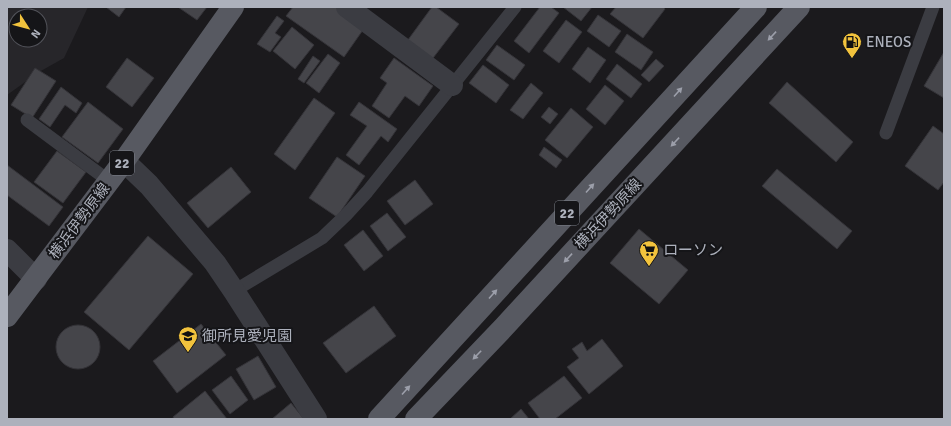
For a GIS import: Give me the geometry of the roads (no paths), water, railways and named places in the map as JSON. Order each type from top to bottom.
[{"type":"main road","name":"横浜伊勢原線","points":[[7,316],[109,181],[233,7]]},
{"type":"main road","name":"横浜伊勢原線","points":[[379,419],[756,7]]},
{"type":"main road","name":"横浜伊勢原線","points":[[416,419],[799,7]]},
{"type":"street","points":[[347,7],[452,85]]},
{"type":"street","points":[[124,160],[149,185],[215,263],[316,419]]},
{"type":"street","points":[[7,250],[36,279]]},
{"type":"lane","points":[[234,291],[322,238],[346,215],[367,192],[515,7]]},
{"type":"lane","points":[[886,133],[933,7]]},
{"type":"lane","points":[[27,120],[109,181]]},
{"type":"place","name":"ENEOS","points":[[852,59]]},
{"type":"place","name":"ローソン","points":[[649,267]]},
{"type":"place","name":"御所見愛児園","points":[[188,353]]}]
